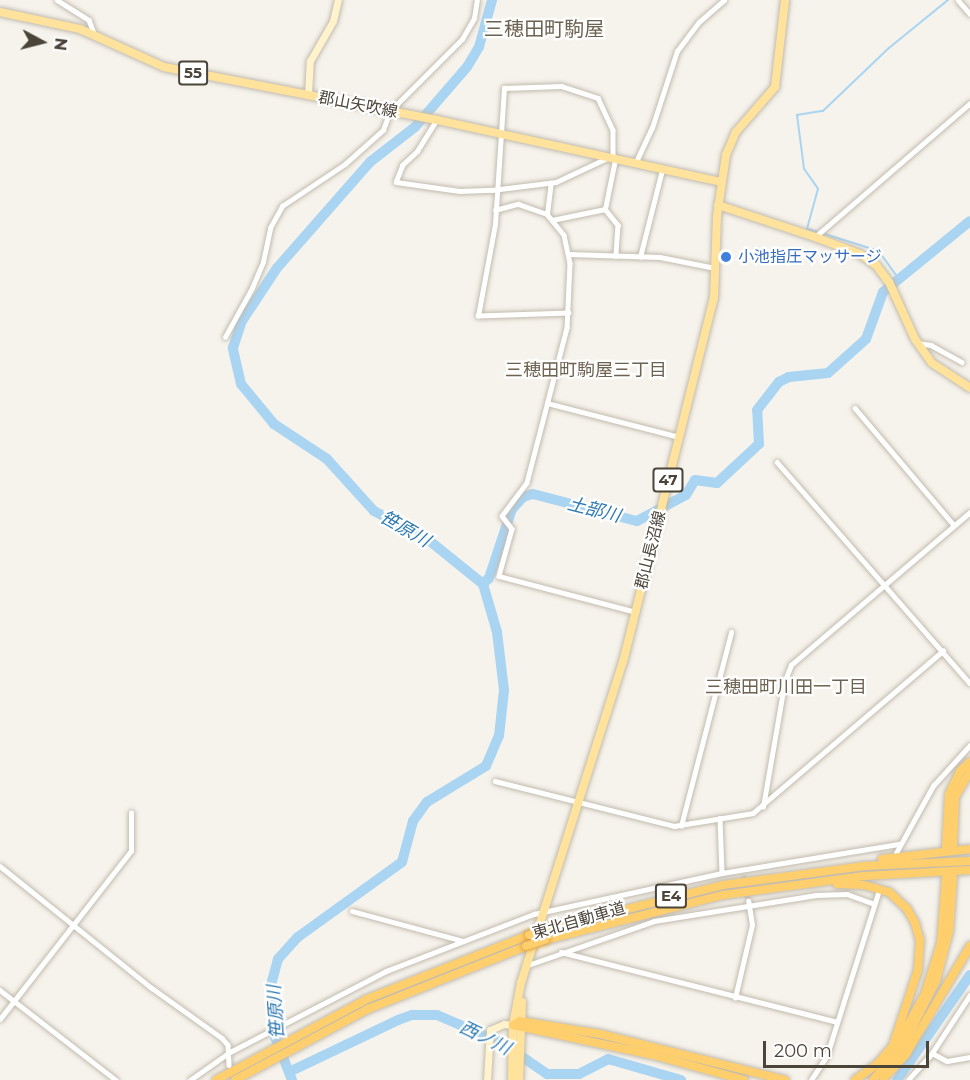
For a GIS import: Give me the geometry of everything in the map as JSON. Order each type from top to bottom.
[{"type":"highway","points":[[970,762],[960,771],[949,794],[950,848],[955,797],[970,771]]},
{"type":"highway","points":[[796,874],[865,861],[970,849]]},
{"type":"highway","name":"東北自動車道","points":[[216,1080],[314,1025],[427,973],[548,929],[699,890],[796,874],[901,863],[970,861]]},
{"type":"highway","name":"東北自動車道","points":[[235,1080],[310,1038],[428,983],[545,940],[723,895],[855,877],[970,870]]},
{"type":"highway","points":[[855,1080],[878,1063],[914,1016],[934,968],[945,917],[950,877],[949,931],[936,981],[903,1046],[873,1080]]},
{"type":"highway","points":[[723,895],[855,884],[881,889],[902,902],[915,923],[920,959],[913,991],[893,1045]]},
{"type":"highway","points":[[881,1080],[906,1054],[970,946]]},
{"type":"highway","points":[[517,1025],[596,1042],[744,1080]]},
{"type":"highway","points":[[517,1025],[622,1039],[785,1080]]},
{"type":"main road","name":"郡山長沼線","points":[[512,1080],[517,1025],[528,965],[581,802],[636,612],[714,298],[721,182],[733,136],[775,87],[785,0]]},
{"type":"main road","name":"郡山矢吹線","points":[[0,12],[95,36],[164,67],[499,133],[721,182]]},
{"type":"main road","points":[[718,205],[860,254],[882,270],[918,342],[932,363],[970,388]]},
{"type":"main road","name":"郡山長沼線","points":[[514,1059],[519,1080]]},
{"type":"street","points":[[57,0],[89,20],[95,36]]},
{"type":"street","points":[[308,95],[310,61],[333,21],[338,0]]},
{"type":"street","points":[[225,336],[255,281],[270,228],[282,206],[372,141],[387,125],[391,111],[462,39],[474,18],[477,0]]},
{"type":"street","points":[[635,164],[652,128],[678,51],[699,22],[724,0]]},
{"type":"street","points":[[958,0],[970,14]]},
{"type":"street","points":[[569,313],[478,316],[495,210],[504,88],[561,86],[588,93],[602,102],[615,136],[605,209],[618,225],[616,256]]},
{"type":"street","points":[[815,237],[970,103]]},
{"type":"street","points":[[436,120],[420,149],[402,166],[396,182],[459,191],[495,190],[551,183],[612,159]]},
{"type":"street","points":[[640,257],[662,170]]},
{"type":"street","points":[[547,214],[551,183]]},
{"type":"street","points":[[495,210],[520,204],[547,214],[564,235],[569,254],[569,313],[527,483],[509,503],[502,516],[507,523],[501,578],[636,612]]},
{"type":"street","points":[[552,220],[605,209]]},
{"type":"street","points":[[569,254],[640,257],[716,268]]},
{"type":"street","points":[[918,342],[932,345],[962,362]]},
{"type":"street","points":[[547,403],[679,437]]},
{"type":"street","points":[[855,408],[954,525]]},
{"type":"street","points":[[777,462],[970,683]]},
{"type":"street","points":[[763,807],[788,671],[970,512]]},
{"type":"street","points":[[681,826],[731,633]]},
{"type":"street","points":[[495,781],[681,826],[748,814],[763,807],[943,651]]},
{"type":"street","points":[[896,853],[933,786],[970,745]]},
{"type":"street","points":[[0,1019],[131,851],[131,813]]},
{"type":"street","points":[[720,818],[722,873]]},
{"type":"street","points":[[190,1080],[230,1052],[386,971],[546,912],[722,873],[900,844]]},
{"type":"street","points":[[0,866],[75,923],[152,988],[222,1038],[230,1052],[230,1065]]},
{"type":"street","points":[[743,869],[744,876]]},
{"type":"street","points":[[811,1080],[827,1055],[872,903],[878,892]]},
{"type":"street","points":[[528,965],[635,926],[840,894],[872,903]]},
{"type":"street","points":[[735,998],[752,925],[748,901]]},
{"type":"street","points":[[352,911],[463,941]]},
{"type":"street","points":[[561,952],[837,1023]]},
{"type":"street","points":[[0,990],[116,1080]]},
{"type":"street","points":[[908,1080],[932,1053],[970,995]]},
{"type":"street","points":[[487,1080],[489,1030],[504,1023],[517,1025]]},
{"type":"street","points":[[932,1053],[946,1061],[970,1057]]},
{"type":"waterway","name":"笹原川","points":[[292,1080],[275,1037],[271,985],[278,959],[298,937],[402,862],[413,821],[427,802],[486,766],[499,736],[504,690],[497,632],[483,584],[426,538],[374,511],[327,459],[274,424],[241,384],[233,348],[242,321],[277,268],[370,162],[415,127],[467,67],[479,47],[492,0]]},
{"type":"waterway","points":[[817,232],[807,229],[818,189],[804,169],[797,115],[823,111],[889,48],[948,0]]},
{"type":"waterway","name":"土部川","points":[[483,584],[489,578],[512,509],[523,497],[533,494],[637,521],[686,495],[695,480],[717,483],[759,444],[757,410],[779,382],[789,377],[828,373],[866,339],[883,292],[970,221]]},
{"type":"waterway","points":[[822,233],[879,251],[901,281]]},
{"type":"waterway","name":"西ノ川","points":[[897,1080],[970,975]]},
{"type":"waterway","name":"西ノ川","points":[[289,1072],[398,1020],[412,1015],[437,1015],[502,1043],[547,1074],[579,1074],[608,1059],[681,1080]]},
{"type":"tunnel","points":[[744,875],[748,901]]},
{"type":"place","name":"小池指圧マッサージ","points":[[726,257]]},
{"type":"district","name":"三穂田町駒屋","points":[[544,29]]},
{"type":"district","name":"三穂田町駒屋三丁目","points":[[586,370]]},
{"type":"district","name":"三穂田町川田一丁目","points":[[786,687]]}]
